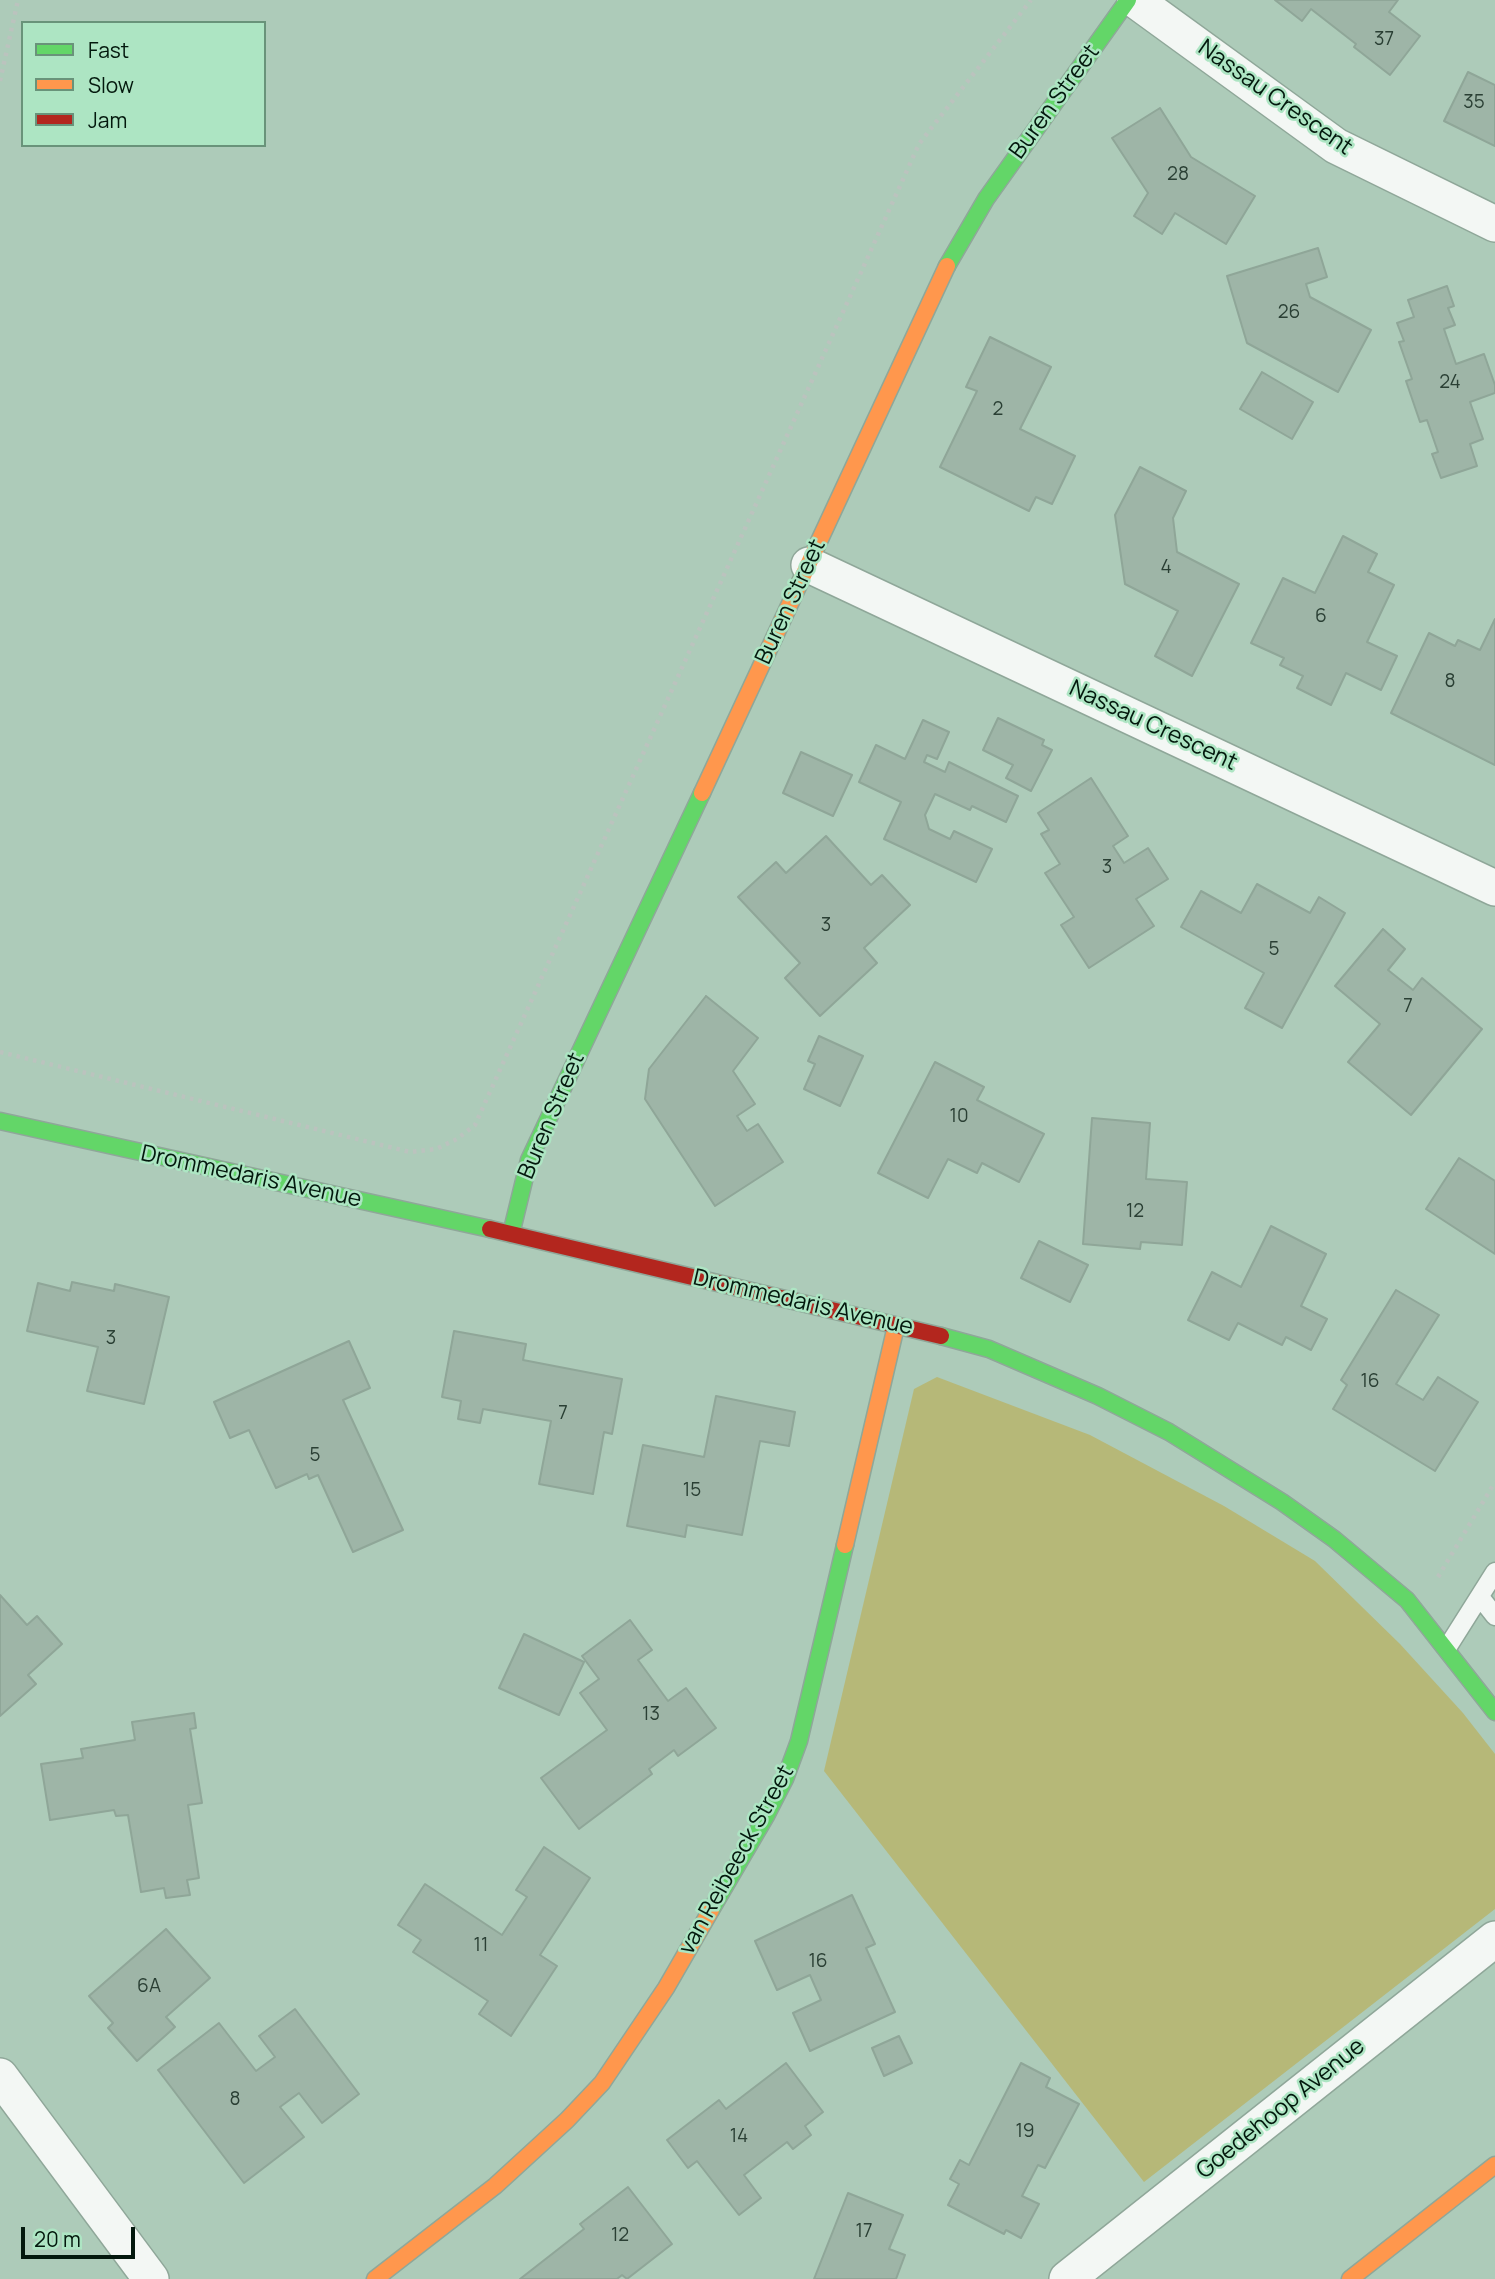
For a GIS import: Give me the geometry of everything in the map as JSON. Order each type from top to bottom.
[{"type":"street","name":"Buren Street","points":[[511,1234],[529,1160],[809,565],[941,275],[986,199],[1128,0]]},
{"type":"street","name":"Nassau Crescent","points":[[1135,0],[1336,146],[1495,224]]},
{"type":"street","name":"Nassau Crescent","points":[[809,565],[1495,888]]},
{"type":"street","name":"Drommedaris Avenue","points":[[0,1121],[511,1234],[989,1349],[1098,1396],[1169,1432],[1303,1516],[1377,1573],[1407,1600],[1495,1712]]},
{"type":"street","name":"van Reibeeck Street","points":[[375,2279],[495,2186],[567,2120],[602,2083],[666,1988],[766,1816],[785,1779],[799,1741],[895,1326]]},
{"type":"street","name":"Goedehoop Avenue","points":[[1068,2279],[1495,1939]]},
{"type":"street","points":[[0,2076],[151,2279]]},
{"type":"street","points":[[1350,2279],[1495,2165]]},
{"type":"lane","points":[[1447,1648],[1495,1572]]},
{"type":"lane","points":[[1480,1597],[1495,1616]]},
{"type":"path","points":[[0,81],[18,0]]},
{"type":"path","points":[[0,1052],[410,1152],[436,1149],[457,1139],[475,1125],[919,144],[1031,0]]},
{"type":"path","points":[[1407,1600],[1437,1579],[1495,1482]]},
{"type":"green space","points":[[937,1377],[1090,1435],[1224,1506],[1315,1561],[1400,1644],[1463,1713],[1495,1754],[1495,1909],[1144,2182],[824,1771],[914,1389]]},
{"type":"building","points":[[1275,0],[1398,0],[1389,12],[1420,36],[1390,75],[1311,9],[1302,21]]},
{"type":"building","points":[[1468,72],[1495,85],[1495,146],[1444,121]]},
{"type":"building","points":[[1160,108],[1191,157],[1255,196],[1226,244],[1175,213],[1162,234],[1134,216],[1148,193],[1112,138]]},
{"type":"building","points":[[1318,248],[1327,277],[1306,284],[1310,297],[1371,330],[1338,392],[1247,343],[1227,276]]},
{"type":"building","points":[[1447,286],[1454,306],[1448,308],[1455,325],[1444,329],[1456,364],[1484,354],[1495,385],[1495,393],[1470,402],[1483,439],[1470,444],[1477,466],[1441,478],[1432,454],[1438,452],[1427,420],[1420,422],[1406,381],[1412,379],[1399,342],[1404,341],[1397,323],[1414,317],[1408,300]]},
{"type":"building","points":[[990,337],[1051,367],[1020,429],[1075,456],[1052,504],[1036,497],[1029,511],[940,467],[977,391],[966,387]]},
{"type":"building","points":[[1262,372],[1313,402],[1292,439],[1240,409]]},
{"type":"building","points":[[1140,467],[1186,491],[1173,518],[1177,552],[1239,584],[1192,676],[1155,656],[1178,611],[1125,584],[1115,515]]},
{"type":"building","points":[[1343,536],[1377,554],[1368,572],[1394,585],[1367,642],[1397,656],[1381,690],[1346,673],[1331,705],[1297,688],[1303,676],[1280,665],[1284,658],[1251,643],[1283,578],[1315,593]]},
{"type":"building","points":[[1495,619],[1495,765],[1391,713],[1429,633],[1455,646],[1458,640],[1480,650]]},
{"type":"building","points":[[998,718],[1044,740],[1042,745],[1052,750],[1031,791],[1006,778],[1013,765],[983,750]]},
{"type":"building","points":[[923,720],[949,732],[937,759],[927,755],[924,762],[945,772],[949,762],[1018,796],[1006,822],[972,806],[970,810],[935,794],[925,815],[929,829],[950,839],[954,831],[992,849],[976,882],[884,839],[901,802],[859,782],[876,745],[905,759]]},
{"type":"building","points":[[801,752],[852,775],[833,816],[783,793]]},
{"type":"building","points":[[1091,778],[1128,836],[1113,846],[1124,863],[1148,848],[1168,879],[1136,899],[1154,926],[1089,968],[1061,925],[1074,917],[1045,873],[1060,864],[1041,834],[1049,830],[1038,813]]},
{"type":"building","points":[[826,836],[871,885],[882,875],[910,905],[864,948],[877,963],[820,1016],[785,978],[800,963],[738,897],[776,862],[786,873]]},
{"type":"building","points":[[1257,884],[1310,913],[1319,897],[1345,913],[1282,1028],[1245,1008],[1264,973],[1181,927],[1201,891],[1241,913]]},
{"type":"building","points":[[1383,929],[1405,949],[1388,970],[1413,990],[1422,978],[1482,1029],[1411,1115],[1348,1062],[1380,1024],[1335,986]]},
{"type":"building","points":[[706,996],[758,1038],[733,1071],[755,1104],[737,1116],[747,1131],[758,1124],[783,1162],[715,1206],[645,1099],[649,1069]]},
{"type":"building","points":[[819,1036],[863,1056],[840,1106],[804,1089],[815,1064],[808,1061]]},
{"type":"building","points":[[935,1062],[984,1087],[977,1100],[1044,1134],[1019,1182],[982,1163],[977,1173],[948,1159],[928,1198],[878,1173]]},
{"type":"building","points":[[1092,1118],[1150,1123],[1146,1179],[1187,1182],[1182,1245],[1141,1242],[1140,1249],[1083,1244]]},
{"type":"building","points":[[1459,1158],[1495,1181],[1495,1254],[1426,1209]]},
{"type":"building","points":[[1271,1226],[1326,1254],[1301,1306],[1327,1319],[1311,1350],[1286,1337],[1282,1345],[1238,1323],[1229,1340],[1188,1320],[1212,1272],[1241,1287]]},
{"type":"building","points":[[1039,1241],[1088,1265],[1070,1302],[1021,1278]]},
{"type":"building","points":[[72,1282],[114,1291],[115,1284],[169,1297],[144,1404],[87,1391],[98,1347],[27,1331],[38,1283],[70,1291]]},
{"type":"building","points":[[1396,1290],[1439,1315],[1396,1384],[1423,1400],[1438,1377],[1478,1402],[1435,1471],[1333,1409],[1347,1385],[1341,1380]]},
{"type":"building","points":[[454,1331],[526,1344],[523,1360],[622,1379],[612,1434],[604,1432],[593,1494],[539,1484],[551,1421],[483,1409],[480,1423],[458,1419],[461,1401],[442,1397]]},
{"type":"building","points":[[349,1341],[370,1388],[343,1400],[403,1530],[353,1552],[318,1475],[309,1479],[307,1474],[276,1488],[249,1430],[230,1438],[214,1402]]},
{"type":"building","points":[[716,1396],[795,1412],[789,1446],[760,1441],[742,1535],[687,1525],[685,1537],[627,1526],[643,1445],[704,1457]]},
{"type":"building","points":[[0,1595],[27,1625],[37,1616],[62,1644],[28,1675],[36,1684],[0,1716]]},
{"type":"building","points":[[630,1620],[652,1650],[638,1660],[668,1701],[686,1688],[716,1728],[678,1756],[674,1750],[649,1769],[652,1774],[579,1829],[541,1778],[607,1730],[580,1693],[599,1679],[582,1656]]},
{"type":"building","points":[[524,1634],[584,1662],[559,1715],[499,1688]]},
{"type":"building","points":[[194,1713],[196,1728],[190,1729],[202,1803],[188,1805],[199,1878],[187,1880],[190,1895],[166,1898],[164,1888],[141,1892],[128,1815],[116,1816],[114,1810],[50,1820],[41,1764],[83,1758],[81,1749],[135,1740],[132,1722]]},
{"type":"building","points":[[544,1847],[590,1878],[540,1955],[557,1966],[511,2036],[479,2014],[488,2001],[413,1952],[421,1940],[398,1925],[425,1884],[502,1935],[527,1897],[516,1890]]},
{"type":"building","points":[[852,1895],[875,1944],[866,1948],[895,2012],[810,2051],[793,2013],[821,2000],[810,1975],[777,1990],[755,1941]]},
{"type":"building","points":[[166,1929],[210,1978],[166,2017],[175,2027],[137,2061],[108,2028],[113,2023],[89,1996]]},
{"type":"building","points":[[295,2009],[359,2094],[322,2123],[299,2093],[280,2107],[304,2137],[244,2183],[158,2070],[219,2023],[256,2071],[275,2057],[259,2036]]},
{"type":"building","points":[[899,2036],[912,2063],[884,2076],[872,2048]]},
{"type":"building","points":[[786,2063],[823,2112],[805,2126],[811,2135],[793,2149],[787,2142],[744,2175],[761,2198],[739,2215],[697,2161],[688,2168],[667,2140],[719,2100],[726,2109]]},
{"type":"building","points":[[1021,2063],[1050,2078],[1046,2087],[1079,2104],[1045,2168],[1038,2165],[1022,2196],[1039,2204],[1021,2238],[1006,2230],[1004,2234],[948,2205],[959,2184],[950,2179],[960,2160],[969,2165]]},
{"type":"building","points":[[628,2187],[672,2244],[627,2279],[622,2275],[617,2279],[520,2279],[584,2229],[580,2224]]},
{"type":"building","points":[[848,2193],[903,2215],[889,2249],[905,2255],[896,2279],[814,2279]]},
{"type":"traffic: fast","points":[[947,266],[986,199],[1128,0]]},
{"type":"traffic: fast","points":[[511,1234],[529,1160],[702,793]]},
{"type":"traffic: fast","points":[[0,1121],[490,1229]]},
{"type":"traffic: fast","points":[[941,1336],[989,1349],[1098,1396],[1169,1432],[1282,1502],[1334,1539],[1407,1600],[1495,1712]]},
{"type":"traffic: fast","points":[[711,1910],[766,1816],[785,1779],[799,1741],[845,1545]]},
{"type":"traffic: slow","points":[[702,793],[947,266]]},
{"type":"traffic: slow","points":[[845,1545],[896,1326]]},
{"type":"traffic: slow","points":[[375,2279],[495,2186],[567,2120],[602,2083],[666,1988],[711,1910]]},
{"type":"traffic: slow","points":[[1350,2279],[1495,2165]]},
{"type":"traffic: jam","points":[[490,1229],[941,1336]]}]
